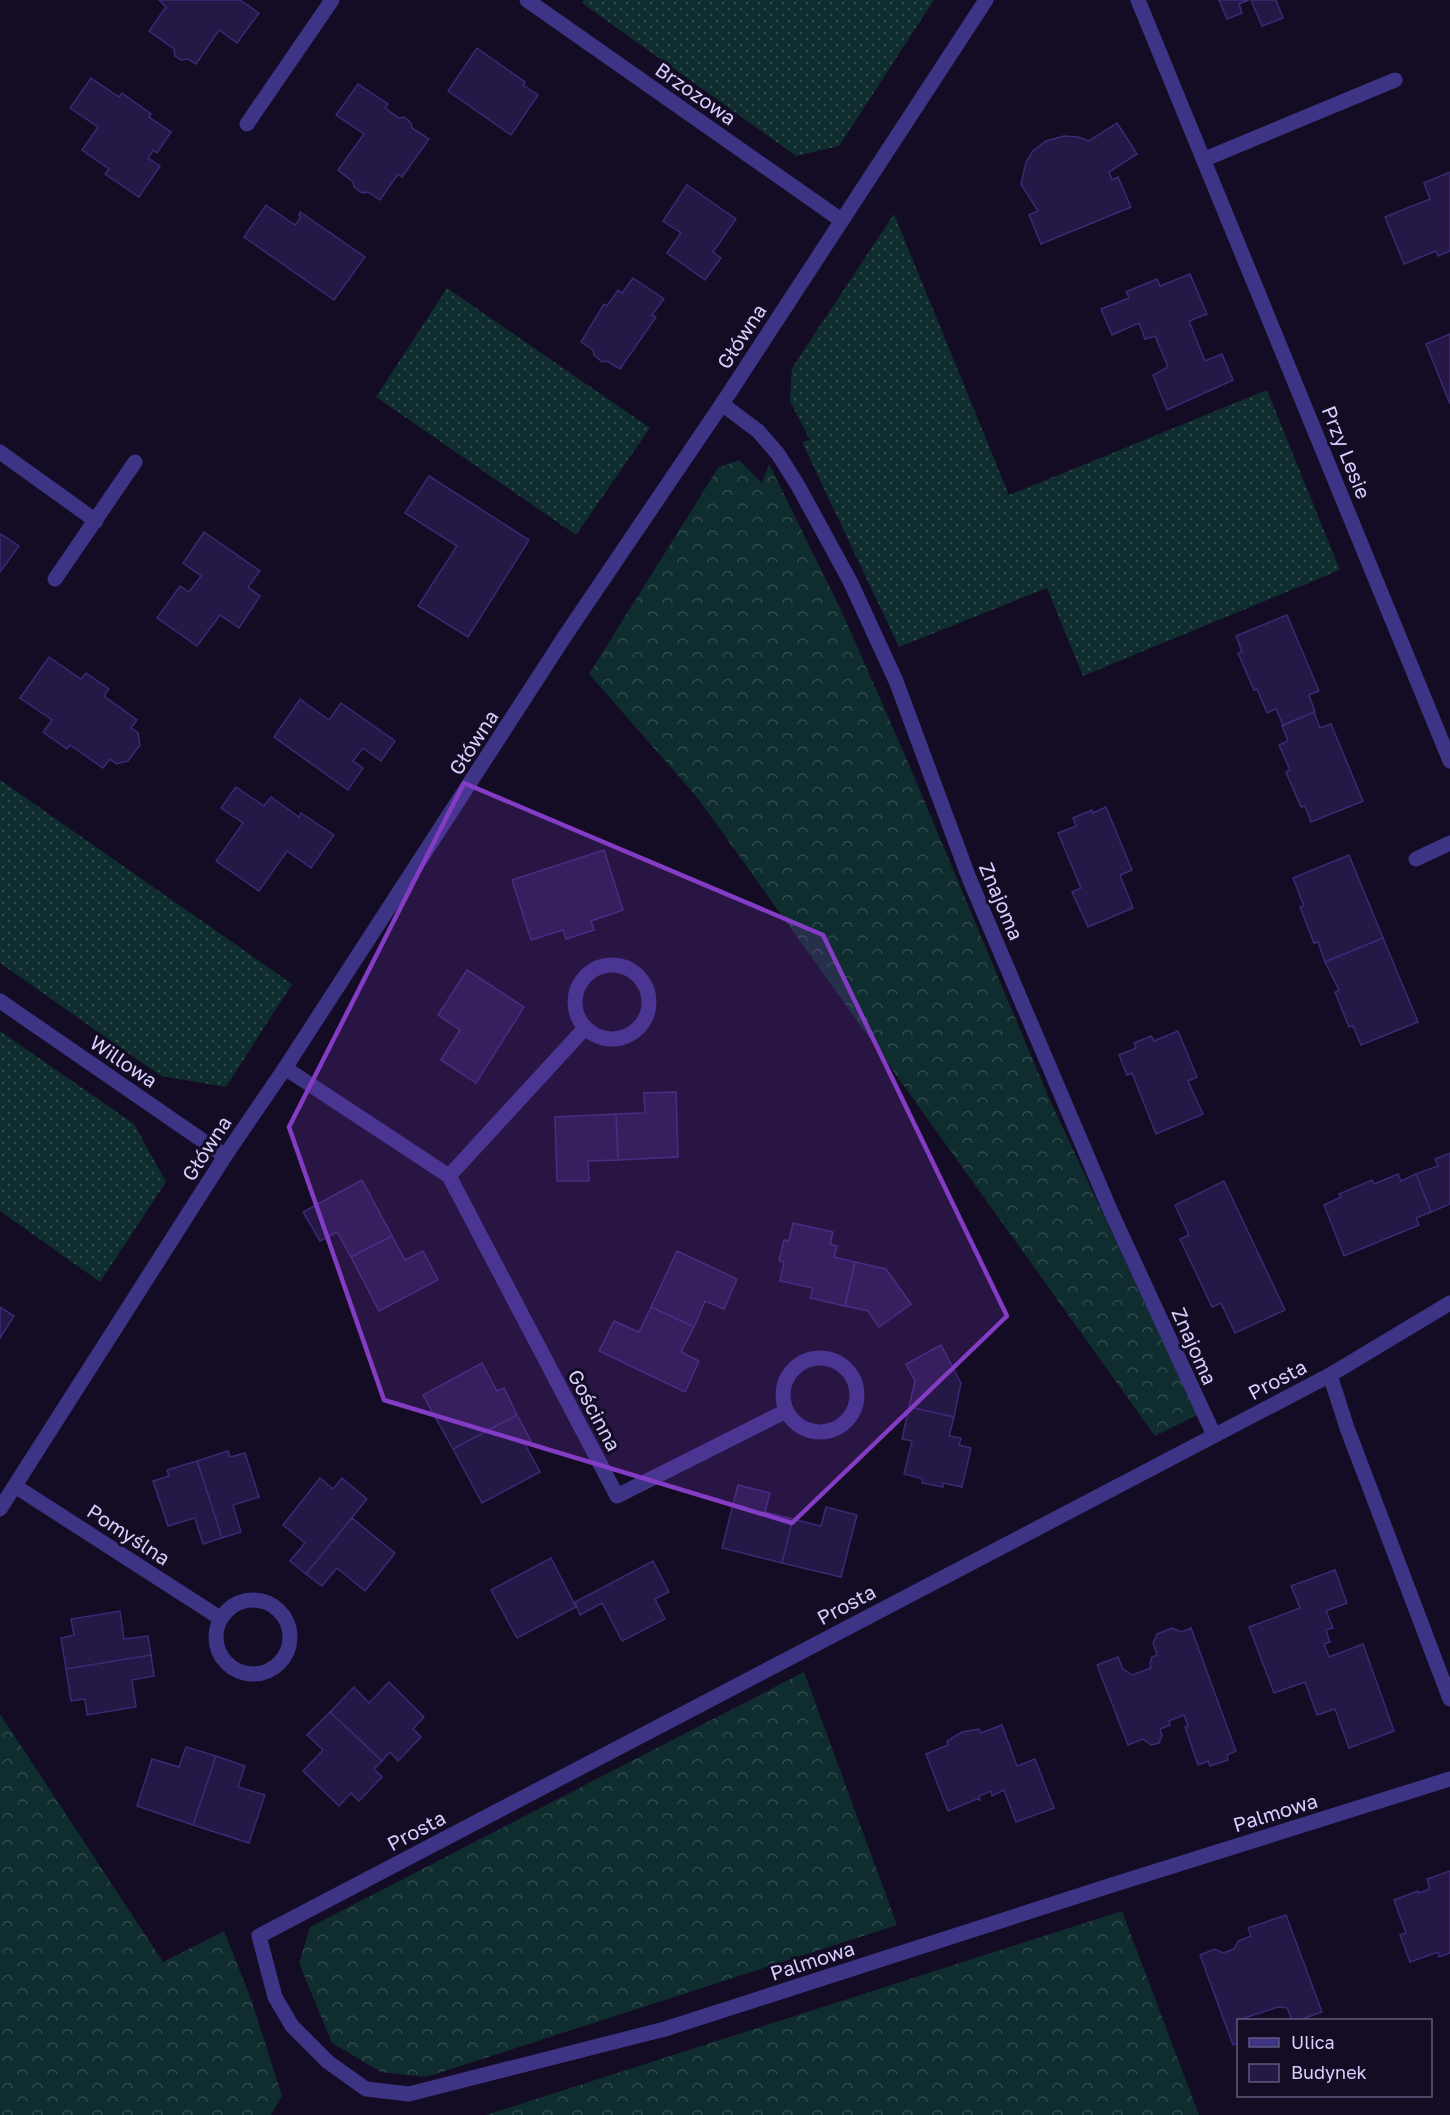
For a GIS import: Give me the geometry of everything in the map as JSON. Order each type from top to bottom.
[{"type":"street","points":[[247,124],[332,0]]},
{"type":"street","name":"Brzozowa","points":[[527,0],[841,220]]},
{"type":"street","name":"Główna","points":[[0,1509],[225,1156],[986,0]]},
{"type":"street","name":"Przy Lesie","points":[[1138,0],[1450,761]]},
{"type":"street","points":[[1204,159],[1395,80]]},
{"type":"street","name":"Znajoma","points":[[722,404],[758,431],[778,454],[850,581],[896,681],[969,878],[1111,1212],[1214,1435]]},
{"type":"street","points":[[0,452],[96,521]]},
{"type":"street","points":[[55,579],[135,462]]},
{"type":"street","points":[[1416,859],[1450,843]]},
{"type":"street","points":[[617,964],[633,970],[644,982],[649,996],[648,1011],[642,1025],[630,1035],[619,1039],[606,1039],[585,1028],[578,1018],[574,1002],[577,986],[587,973],[601,965],[617,964]]},
{"type":"street","name":"Willowa","points":[[0,1001],[225,1156]]},
{"type":"street","points":[[449,1176],[585,1028]]},
{"type":"street","name":"Gościnna","points":[[285,1068],[449,1176],[617,1496],[786,1411]]},
{"type":"street","name":"Prosta","points":[[259,1936],[1330,1375],[1450,1303]]},
{"type":"street","points":[[826,1357],[841,1363],[853,1375],[858,1389],[857,1404],[850,1418],[839,1427],[827,1432],[803,1429],[786,1411],[782,1395],[785,1379],[795,1366],[810,1358],[826,1357]]},
{"type":"street","points":[[1330,1375],[1347,1428],[1450,1699]]},
{"type":"street","name":"Pomyślna","points":[[15,1486],[220,1618]]},
{"type":"street","points":[[258,1599],[274,1606],[285,1617],[290,1632],[289,1646],[283,1660],[271,1670],[260,1674],[236,1671],[219,1653],[215,1638],[220,1618],[228,1608],[242,1600],[258,1599]]},
{"type":"street","name":"Palmowa","points":[[259,1936],[275,1997],[292,2026],[328,2062],[366,2089],[409,2094],[666,2029],[1123,1881],[1450,1779]]},
{"type":"highlighted area","points":[[464,783],[823,935],[1007,1316],[792,1523],[384,1400],[289,1127]]},
{"type":"green space","points":[[584,0],[934,0],[839,146],[796,156],[582,3]]},
{"type":"green space","points":[[894,214],[1009,495],[1267,390],[1340,570],[1083,676],[1047,588],[899,647],[802,442],[810,440],[790,401],[792,368]]},
{"type":"green space","points":[[447,288],[650,428],[576,535],[376,397]]},
{"type":"green space","points":[[739,460],[762,483],[769,464],[841,610],[908,762],[1048,1096],[1197,1415],[1155,1436],[696,796],[589,674],[718,468]]},
{"type":"green space","points":[[0,780],[292,984],[226,1087],[161,1076],[0,963]]},
{"type":"green space","points":[[0,1031],[134,1124],[166,1182],[100,1282],[0,1211]]},
{"type":"green space","points":[[804,1672],[897,1925],[426,2077],[381,2072],[332,2043],[299,1963],[310,1927]]},
{"type":"green space","points":[[0,1714],[163,1962],[224,1931],[251,1999],[282,2096],[271,2115],[0,2115]]},
{"type":"green space","points":[[1122,1911],[1199,2115],[486,2115]]},
{"type":"building","points":[[159,0],[240,0],[259,13],[237,43],[219,30],[196,64],[188,59],[181,60],[175,56],[174,49],[149,31],[166,7]]},
{"type":"building","points":[[1219,0],[1249,0],[1239,4],[1242,13],[1227,19]]},
{"type":"building","points":[[1251,0],[1276,0],[1283,18],[1262,26]]},
{"type":"building","points":[[477,48],[525,82],[523,85],[538,95],[511,135],[448,91]]},
{"type":"building","points":[[91,78],[119,97],[122,93],[151,114],[149,117],[171,132],[157,153],[153,150],[148,158],[160,166],[139,197],[105,174],[109,169],[82,150],[98,127],[70,108]]},
{"type":"building","points":[[358,84],[388,104],[385,108],[399,118],[404,117],[411,123],[412,128],[429,139],[402,177],[398,174],[380,200],[368,192],[362,193],[338,170],[364,134],[336,115]]},
{"type":"building","points":[[1117,123],[1137,154],[1109,172],[1112,180],[1118,177],[1131,207],[1041,244],[1029,215],[1038,211],[1021,184],[1026,162],[1033,151],[1046,141],[1064,136],[1089,141]]},
{"type":"building","points":[[1450,172],[1450,251],[1438,256],[1436,251],[1404,264],[1385,217],[1430,199],[1424,183]]},
{"type":"building","points":[[687,185],[736,219],[713,252],[721,258],[705,280],[667,253],[681,233],[663,221]]},
{"type":"building","points":[[266,205],[295,225],[301,217],[300,212],[365,257],[334,300],[244,237]]},
{"type":"building","points":[[1190,274],[1207,314],[1189,321],[1205,361],[1222,354],[1233,380],[1167,410],[1153,375],[1168,367],[1155,336],[1145,339],[1139,323],[1112,335],[1101,309],[1129,298],[1126,292],[1157,279],[1160,286]]},
{"type":"building","points":[[633,278],[664,299],[652,315],[656,317],[620,369],[607,361],[602,362],[594,355],[593,350],[581,342],[604,304],[607,306],[618,290],[622,293]]},
{"type":"building","points":[[1450,334],[1450,404],[1426,344]]},
{"type":"building","points":[[429,476],[529,540],[468,637],[418,606],[457,546],[405,513]]},
{"type":"building","points":[[204,532],[260,571],[248,587],[260,596],[239,628],[220,615],[197,646],[157,618],[180,586],[189,592],[201,576],[183,563]]},
{"type":"building","points":[[1,534],[19,546],[0,572],[0,536]]},
{"type":"building","points":[[1287,615],[1319,691],[1309,695],[1315,712],[1283,725],[1276,709],[1267,713],[1257,689],[1254,690],[1238,653],[1242,652],[1236,636]]},
{"type":"building","points":[[49,657],[81,679],[86,673],[109,689],[104,696],[137,720],[131,728],[138,733],[140,745],[128,761],[116,764],[110,759],[103,768],[70,745],[67,749],[43,732],[52,720],[20,698]]},
{"type":"building","points":[[300,699],[329,720],[341,703],[395,741],[381,761],[363,748],[353,761],[363,768],[348,790],[274,737]]},
{"type":"building","points":[[1314,712],[1320,728],[1331,724],[1363,801],[1311,822],[1305,806],[1301,807],[1286,772],[1290,770],[1279,745],[1288,741],[1282,726]]},
{"type":"building","points":[[236,787],[264,806],[271,797],[299,817],[301,813],[334,835],[311,868],[287,851],[259,891],[216,861],[243,823],[221,808]]},
{"type":"building","points":[[1106,807],[1132,870],[1120,875],[1133,908],[1088,927],[1072,892],[1081,888],[1058,833],[1076,826],[1073,818]]},
{"type":"building","points":[[604,850],[623,910],[591,921],[594,930],[566,939],[563,930],[531,940],[512,880]]},
{"type":"building","points":[[1349,855],[1383,938],[1325,962],[1318,942],[1314,943],[1300,907],[1304,906],[1293,878]]},
{"type":"building","points":[[1383,938],[1418,1022],[1361,1045],[1353,1026],[1349,1027],[1335,992],[1339,990],[1325,962]]},
{"type":"building","points":[[467,970],[524,1007],[476,1083],[441,1060],[460,1030],[438,1015]]},
{"type":"building","points":[[1178,1031],[1197,1077],[1188,1081],[1203,1114],[1156,1134],[1132,1073],[1127,1075],[1119,1055],[1136,1048],[1134,1043],[1151,1036],[1154,1041]]},
{"type":"building","points":[[676,1092],[678,1157],[618,1160],[616,1114],[645,1113],[644,1093]]},
{"type":"building","points":[[616,1114],[618,1160],[588,1161],[589,1181],[557,1181],[555,1117]]},
{"type":"building","points":[[1450,1153],[1450,1204],[1431,1212],[1416,1174],[1438,1166],[1435,1159]]},
{"type":"building","points":[[1398,1174],[1401,1181],[1416,1174],[1431,1212],[1416,1218],[1419,1225],[1344,1256],[1324,1205],[1341,1197],[1339,1194],[1372,1180],[1374,1184]]},
{"type":"building","points":[[362,1180],[392,1236],[351,1257],[337,1232],[320,1241],[303,1212]]},
{"type":"building","points":[[1224,1181],[1285,1310],[1235,1333],[1221,1303],[1212,1307],[1180,1239],[1189,1235],[1175,1205]]},
{"type":"building","points":[[793,1223],[833,1232],[830,1244],[837,1246],[834,1257],[855,1262],[845,1306],[810,1298],[813,1288],[780,1281],[784,1262],[779,1261],[784,1240],[789,1241]]},
{"type":"building","points":[[392,1236],[405,1260],[423,1251],[438,1280],[379,1311],[351,1257]]},
{"type":"building","points":[[677,1251],[737,1279],[724,1309],[705,1301],[694,1327],[651,1307]]},
{"type":"building","points":[[855,1262],[886,1269],[911,1304],[879,1327],[868,1311],[845,1306]]},
{"type":"building","points":[[0,1307],[14,1316],[0,1338]]},
{"type":"building","points":[[651,1307],[694,1327],[681,1352],[699,1361],[685,1392],[599,1351],[614,1321],[639,1332]]},
{"type":"building","points":[[941,1345],[961,1383],[954,1417],[909,1407],[915,1381],[906,1364]]},
{"type":"building","points":[[482,1363],[497,1391],[504,1388],[517,1415],[453,1449],[423,1395]]},
{"type":"building","points":[[909,1407],[954,1417],[949,1436],[961,1438],[959,1445],[971,1448],[962,1487],[943,1483],[943,1487],[922,1483],[923,1479],[904,1474],[912,1441],[902,1439]]},
{"type":"building","points":[[517,1415],[531,1441],[525,1444],[540,1472],[482,1503],[453,1449]]},
{"type":"building","points":[[228,1451],[230,1457],[245,1453],[259,1497],[233,1505],[241,1532],[222,1538],[197,1461]]},
{"type":"building","points":[[197,1461],[222,1538],[203,1544],[195,1518],[168,1526],[153,1481],[169,1476],[167,1470]]},
{"type":"building","points":[[320,1478],[333,1489],[342,1478],[367,1499],[306,1574],[290,1561],[305,1543],[283,1525]]},
{"type":"building","points":[[738,1485],[770,1493],[765,1512],[793,1519],[782,1563],[722,1548]]},
{"type":"building","points":[[826,1507],[857,1515],[841,1577],[782,1563],[793,1519],[821,1526]]},
{"type":"building","points":[[352,1518],[395,1553],[365,1591],[337,1568],[322,1586],[306,1574]]},
{"type":"building","points":[[551,1558],[576,1607],[517,1638],[491,1590]]},
{"type":"building","points":[[653,1561],[669,1592],[655,1599],[665,1619],[622,1641],[602,1603],[580,1615],[575,1602]]},
{"type":"building","points":[[1335,1570],[1347,1603],[1326,1611],[1333,1628],[1326,1630],[1330,1642],[1324,1644],[1329,1657],[1363,1644],[1394,1731],[1349,1748],[1335,1709],[1317,1715],[1305,1682],[1274,1693],[1249,1627],[1300,1608],[1291,1586]]},
{"type":"building","points":[[120,1611],[124,1639],[148,1636],[151,1655],[66,1669],[61,1638],[74,1635],[71,1619]]},
{"type":"building","points":[[1172,1628],[1181,1632],[1191,1628],[1236,1751],[1227,1755],[1228,1760],[1210,1766],[1208,1761],[1198,1765],[1185,1727],[1188,1726],[1184,1715],[1169,1721],[1170,1725],[1160,1729],[1162,1735],[1159,1743],[1151,1745],[1143,1739],[1128,1745],[1097,1665],[1118,1657],[1123,1669],[1132,1675],[1151,1668],[1152,1657],[1157,1655],[1153,1643],[1157,1634]]},
{"type":"building","points":[[151,1655],[154,1676],[132,1680],[136,1707],[87,1715],[85,1699],[71,1701],[66,1669]]},
{"type":"building","points":[[389,1682],[424,1717],[413,1729],[421,1737],[398,1761],[390,1752],[382,1761],[330,1712],[354,1687],[369,1703]]},
{"type":"building","points":[[330,1712],[382,1761],[374,1769],[382,1777],[359,1801],[351,1793],[339,1806],[303,1771],[323,1750],[307,1735]]},
{"type":"building","points":[[1002,1725],[1017,1766],[1035,1759],[1054,1808],[1016,1822],[1004,1790],[992,1796],[991,1791],[979,1796],[980,1800],[977,1799],[948,1811],[926,1754],[948,1745],[947,1741],[962,1732],[979,1729],[981,1733]]},
{"type":"building","points":[[186,1747],[216,1756],[193,1825],[137,1806],[152,1759],[179,1767]]},
{"type":"building","points":[[216,1756],[245,1766],[238,1787],[265,1795],[249,1843],[193,1825]]},
{"type":"building","points":[[1450,1871],[1450,1953],[1439,1957],[1438,1952],[1410,1962],[1400,1935],[1406,1933],[1394,1900],[1430,1889],[1427,1879]]},
{"type":"building","points":[[1286,1915],[1322,2012],[1302,2019],[1292,2019],[1287,2008],[1278,2007],[1237,2019],[1237,2043],[1233,2045],[1200,1955],[1215,1949],[1223,1953],[1234,1949],[1238,1941],[1251,1936],[1248,1928]]}]
